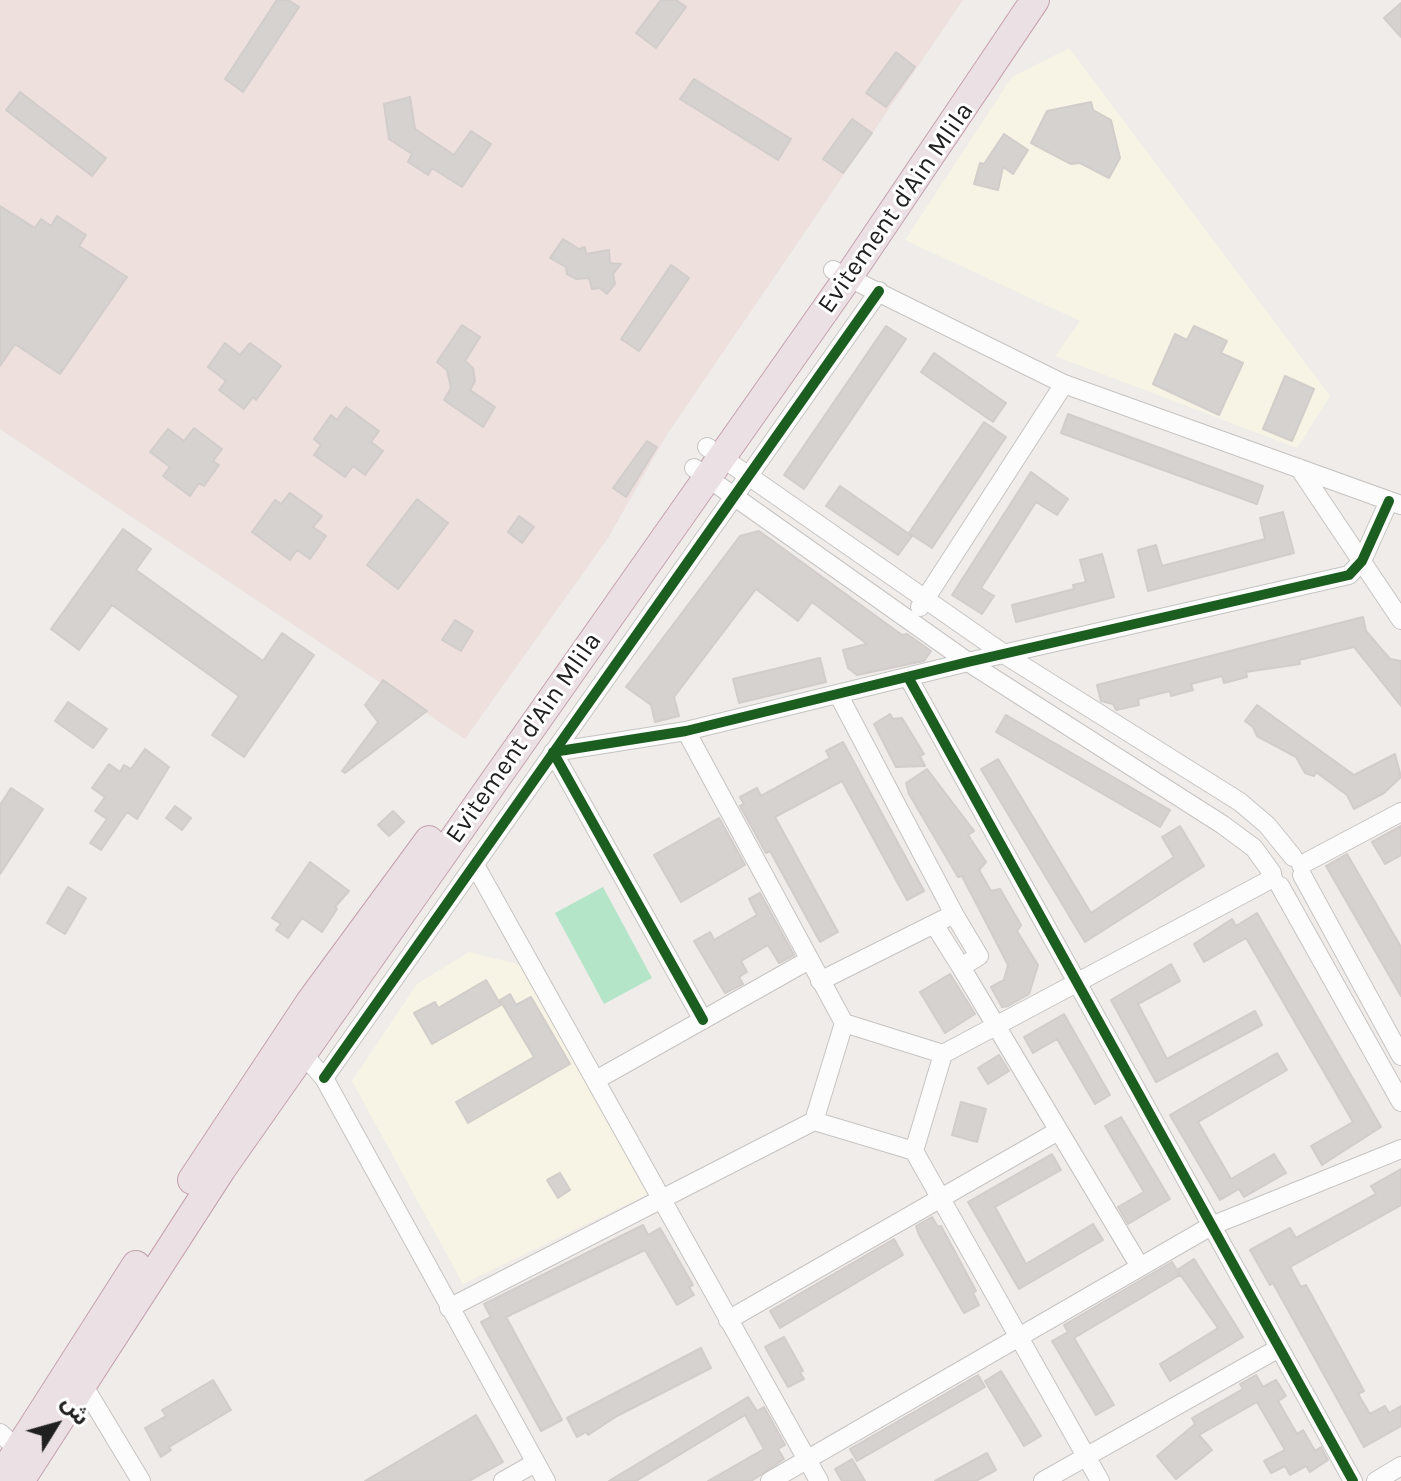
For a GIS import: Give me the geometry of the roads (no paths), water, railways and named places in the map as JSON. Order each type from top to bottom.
[{"type":"highway","name":"Evitement d'Ain Mlila","points":[[841,273],[1015,0]]},
{"type":"highway","name":"Evitement d'Ain Mlila","points":[[17,1456],[82,1345],[1035,0]]},
{"type":"highway","name":"Evitement d'Ain Mlila","points":[[0,1478],[82,1383],[221,1170],[295,1046]]},
{"type":"street","points":[[553,752],[686,731],[968,662],[1007,656],[1349,575],[1362,561],[1395,503],[1064,384],[841,273]]},
{"type":"street","points":[[324,1078],[879,291]]},
{"type":"street","points":[[910,618],[927,600],[1064,384]]},
{"type":"street","points":[[708,462],[747,476],[1007,656],[1240,802],[1267,825],[1299,866],[1401,1056]]},
{"type":"street","points":[[708,462],[734,496],[968,662],[1254,848],[1275,879],[1401,1102]]},
{"type":"street","points":[[1299,468],[1401,620]]},
{"type":"street","points":[[908,677],[1353,1481]]},
{"type":"street","points":[[838,694],[979,956],[961,967]]},
{"type":"street","points":[[686,731],[844,1023],[943,1054]]},
{"type":"street","points":[[553,752],[703,1020]]},
{"type":"street","points":[[914,1151],[943,1054],[1275,879],[1292,886],[1299,866],[1401,812]]},
{"type":"street","points":[[1275,879],[1278,859],[1299,866]]},
{"type":"street","points":[[475,865],[819,1481]]},
{"type":"street","points":[[820,981],[954,914]]},
{"type":"street","points":[[934,924],[1139,1265]]},
{"type":"street","points":[[596,1080],[809,960]]},
{"type":"street","points":[[814,1121],[844,1023]]},
{"type":"street","points":[[295,1046],[324,1078],[546,1481]]},
{"type":"street","points":[[449,1308],[814,1121],[914,1151],[1100,1481]]},
{"type":"street","points":[[728,1320],[939,1196],[1058,1131]]},
{"type":"street","points":[[770,1481],[1211,1226],[1401,1149]]},
{"type":"street","points":[[1043,1481],[1087,1459],[1279,1348]]},
{"type":"street","points":[[82,1383],[141,1481]]},
{"type":"street","points":[[503,1481],[535,1463]]},
{"type":"street","points":[[1376,1481],[1401,1466]]}]
